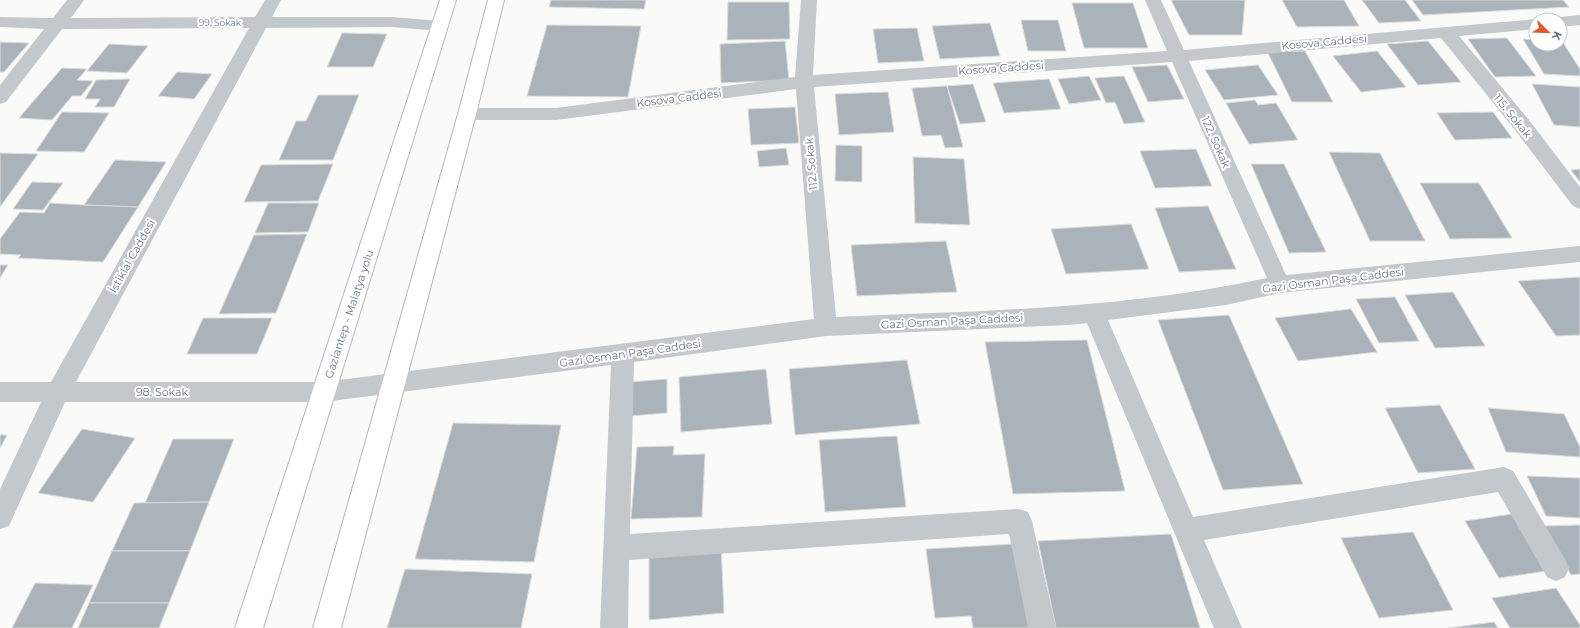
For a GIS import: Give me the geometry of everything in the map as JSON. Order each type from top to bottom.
[{"type":"highway","name":"Gaziantep - Malatya yolu","points":[[249,628],[448,0]]},
{"type":"highway","points":[[327,628],[467,114],[496,0]]},
{"type":"street","points":[[0,98],[76,0]]},
{"type":"street","name":"İstiklal Caddesi","points":[[0,517],[58,392],[273,0]]},
{"type":"street","name":"112. Sokak","points":[[809,0],[804,82],[826,327]]},
{"type":"street","name":"122. Sokak","points":[[1153,0],[1280,284]]},
{"type":"street","points":[[1568,21],[1580,20]]},
{"type":"street","name":"99. Sokak","points":[[0,22],[58,24],[392,22],[440,26]]},
{"type":"street","name":"Kosova Caddesi","points":[[467,114],[556,114],[804,82],[1177,56],[1528,25]]},
{"type":"street","name":"115. Sokak","points":[[1445,32],[1522,126],[1580,201]]},
{"type":"street","name":"Gazi Osman Paşa Caddesi","points":[[324,392],[826,327],[1068,316],[1226,296],[1280,284],[1580,254]]},
{"type":"street","points":[[1094,313],[1228,628]]},
{"type":"street","points":[[614,628],[623,354]]},
{"type":"street","name":"98. Sokak","points":[[0,392],[324,392]]},
{"type":"street","points":[[1187,530],[1504,479],[1556,568]]},
{"type":"street","points":[[616,548],[1019,521],[1042,628]]},
{"type":"building","points":[[551,0],[646,0],[644,9],[549,7]]},
{"type":"building","points":[[1171,0],[1245,0],[1242,35],[1189,35]]},
{"type":"building","points":[[1282,0],[1344,0],[1359,26],[1297,27]]},
{"type":"building","points":[[1362,0],[1405,0],[1421,21],[1379,23]]},
{"type":"building","points":[[1412,0],[1563,0],[1569,7],[1423,15]]},
{"type":"building","points":[[728,2],[789,2],[790,39],[727,40]]},
{"type":"building","points":[[1072,3],[1133,3],[1148,48],[1084,48]]},
{"type":"building","points":[[1021,20],[1058,20],[1066,51],[1028,51]]},
{"type":"building","points":[[990,23],[1000,56],[940,59],[932,26]]},
{"type":"building","points":[[547,25],[641,26],[628,97],[527,96]]},
{"type":"building","points":[[917,28],[924,61],[878,63],[873,29]]},
{"type":"building","points":[[342,33],[387,34],[373,67],[327,67]]},
{"type":"building","points":[[1507,38],[1536,76],[1495,77],[1468,39]]},
{"type":"building","points":[[1523,39],[1528,39],[1528,47]]},
{"type":"building","points":[[785,41],[789,80],[721,83],[720,44]]},
{"type":"building","points":[[1428,41],[1461,82],[1418,85],[1387,44]]},
{"type":"building","points":[[0,42],[29,43],[4,72],[0,72]]},
{"type":"building","points":[[109,44],[148,46],[127,73],[87,71]]},
{"type":"building","points":[[1568,50],[1580,69],[1580,76],[1544,74],[1531,52],[1568,52]]},
{"type":"building","points":[[1267,51],[1305,51],[1333,102],[1292,102]]},
{"type":"building","points":[[1377,51],[1406,87],[1361,92],[1333,56]]},
{"type":"building","points":[[1167,65],[1184,99],[1148,102],[1132,67]]},
{"type":"building","points":[[1258,65],[1278,95],[1224,100],[1205,70]]},
{"type":"building","points":[[62,68],[87,69],[77,80],[93,81],[81,96],[72,96],[52,120],[19,118]]},
{"type":"building","points":[[177,72],[212,74],[194,99],[158,96]]},
{"type":"building","points":[[1089,76],[1101,100],[1069,104],[1058,79]]},
{"type":"building","points":[[1124,76],[1145,122],[1124,124],[1115,102],[1106,103],[1095,78]]},
{"type":"building","points":[[130,79],[114,107],[95,107],[100,99],[85,99],[96,80]]},
{"type":"building","points":[[1049,79],[1061,109],[1004,113],[993,83]]},
{"type":"building","points":[[973,84],[986,122],[960,124],[947,86]]},
{"type":"building","points":[[1532,84],[1580,87],[1580,127],[1554,125]]},
{"type":"building","points":[[947,86],[963,147],[945,148],[941,135],[922,136],[912,88]]},
{"type":"building","points":[[888,92],[894,132],[839,135],[835,94]]},
{"type":"building","points":[[318,95],[359,95],[333,160],[279,160],[296,121],[306,121]]},
{"type":"building","points":[[1255,100],[1258,105],[1276,103],[1298,140],[1249,144],[1226,103]]},
{"type":"building","points":[[795,107],[799,143],[751,145],[748,109]]},
{"type":"building","points":[[62,112],[109,113],[84,152],[36,151]]},
{"type":"building","points":[[1493,112],[1512,138],[1455,140],[1437,113]]},
{"type":"building","points":[[836,145],[862,146],[862,182],[835,181]]},
{"type":"building","points":[[786,148],[789,165],[759,167],[757,151]]},
{"type":"building","points":[[1196,149],[1212,186],[1155,188],[1140,151]]},
{"type":"building","points":[[1329,152],[1380,153],[1425,241],[1370,241]]},
{"type":"building","points":[[0,153],[38,154],[0,207]]},
{"type":"building","points":[[913,157],[964,159],[970,225],[915,223]]},
{"type":"building","points":[[115,160],[166,162],[138,207],[84,205]]},
{"type":"building","points":[[333,164],[318,201],[244,202],[261,165]]},
{"type":"building","points":[[1251,164],[1284,164],[1326,252],[1289,253]]},
{"type":"building","points":[[1580,169],[1580,182],[1571,170]]},
{"type":"building","points":[[32,182],[63,183],[43,210],[13,209]]},
{"type":"building","points":[[1420,183],[1479,183],[1512,238],[1450,239]]},
{"type":"building","points":[[50,203],[138,207],[103,262],[18,258],[21,255],[0,254],[0,239],[20,212],[44,213]]},
{"type":"building","points":[[268,203],[319,203],[308,232],[255,233]]},
{"type":"building","points":[[1208,206],[1236,269],[1179,272],[1155,208]]},
{"type":"building","points":[[1131,224],[1149,269],[1066,274],[1051,229]]},
{"type":"building","points":[[307,234],[276,313],[219,314],[254,235]]},
{"type":"building","points":[[946,241],[957,292],[857,296],[851,245]]},
{"type":"building","points":[[0,265],[8,265],[0,278]]},
{"type":"building","points":[[1580,277],[1580,335],[1556,336],[1518,281]]},
{"type":"building","points":[[1453,292],[1485,346],[1435,348],[1405,295]]},
{"type":"building","points":[[1395,297],[1419,341],[1379,343],[1356,299]]},
{"type":"building","points":[[1351,309],[1377,352],[1298,361],[1275,318]]},
{"type":"building","points":[[1229,315],[1303,484],[1223,490],[1158,320]]},
{"type":"building","points":[[203,318],[272,318],[257,354],[187,354]]},
{"type":"building","points":[[1087,340],[1125,491],[1013,494],[985,342]]},
{"type":"building","points":[[907,360],[920,424],[795,435],[789,369]]},
{"type":"building","points":[[766,369],[772,424],[681,432],[679,377]]},
{"type":"building","points":[[667,379],[667,413],[630,416],[630,382]]},
{"type":"building","points":[[1440,405],[1475,469],[1418,473],[1385,408]]},
{"type":"building","points":[[1488,408],[1564,414],[1580,447],[1580,457],[1506,452]]},
{"type":"building","points":[[453,423],[561,425],[534,562],[415,559]]},
{"type":"building","points":[[82,429],[135,438],[93,502],[38,493]]},
{"type":"building","points":[[0,435],[7,435],[0,448]]},
{"type":"building","points":[[897,436],[906,507],[825,512],[819,440]]},
{"type":"building","points":[[173,439],[234,439],[209,502],[145,503]]},
{"type":"building","points":[[674,446],[673,455],[705,454],[702,517],[631,519],[637,447]]},
{"type":"building","points":[[1527,476],[1580,478],[1580,518],[1546,516]]},
{"type":"building","points":[[209,502],[190,551],[112,551],[134,503]]},
{"type":"building","points":[[1512,514],[1547,571],[1499,578],[1465,521]]},
{"type":"building","points":[[1580,525],[1580,574],[1571,575],[1544,526]]},
{"type":"building","points":[[1413,532],[1453,610],[1379,618],[1341,538]]},
{"type":"building","points":[[1171,534],[1200,628],[1056,628],[1038,541]]},
{"type":"building","points":[[1014,544],[1031,628],[973,628],[971,616],[935,618],[926,549]]},
{"type":"building","points":[[721,545],[724,613],[649,620],[649,552]]},
{"type":"building","points":[[112,551],[190,551],[169,603],[89,603]]},
{"type":"building","points":[[405,569],[532,574],[521,628],[387,628]]},
{"type":"building","points":[[35,583],[93,585],[72,628],[12,628]]},
{"type":"building","points":[[1556,588],[1580,625],[1580,628],[1510,628],[1492,598]]},
{"type":"building","points":[[89,603],[169,603],[159,628],[78,628]]},
{"type":"building","points":[[1494,622],[1498,628],[1448,628]]}]
